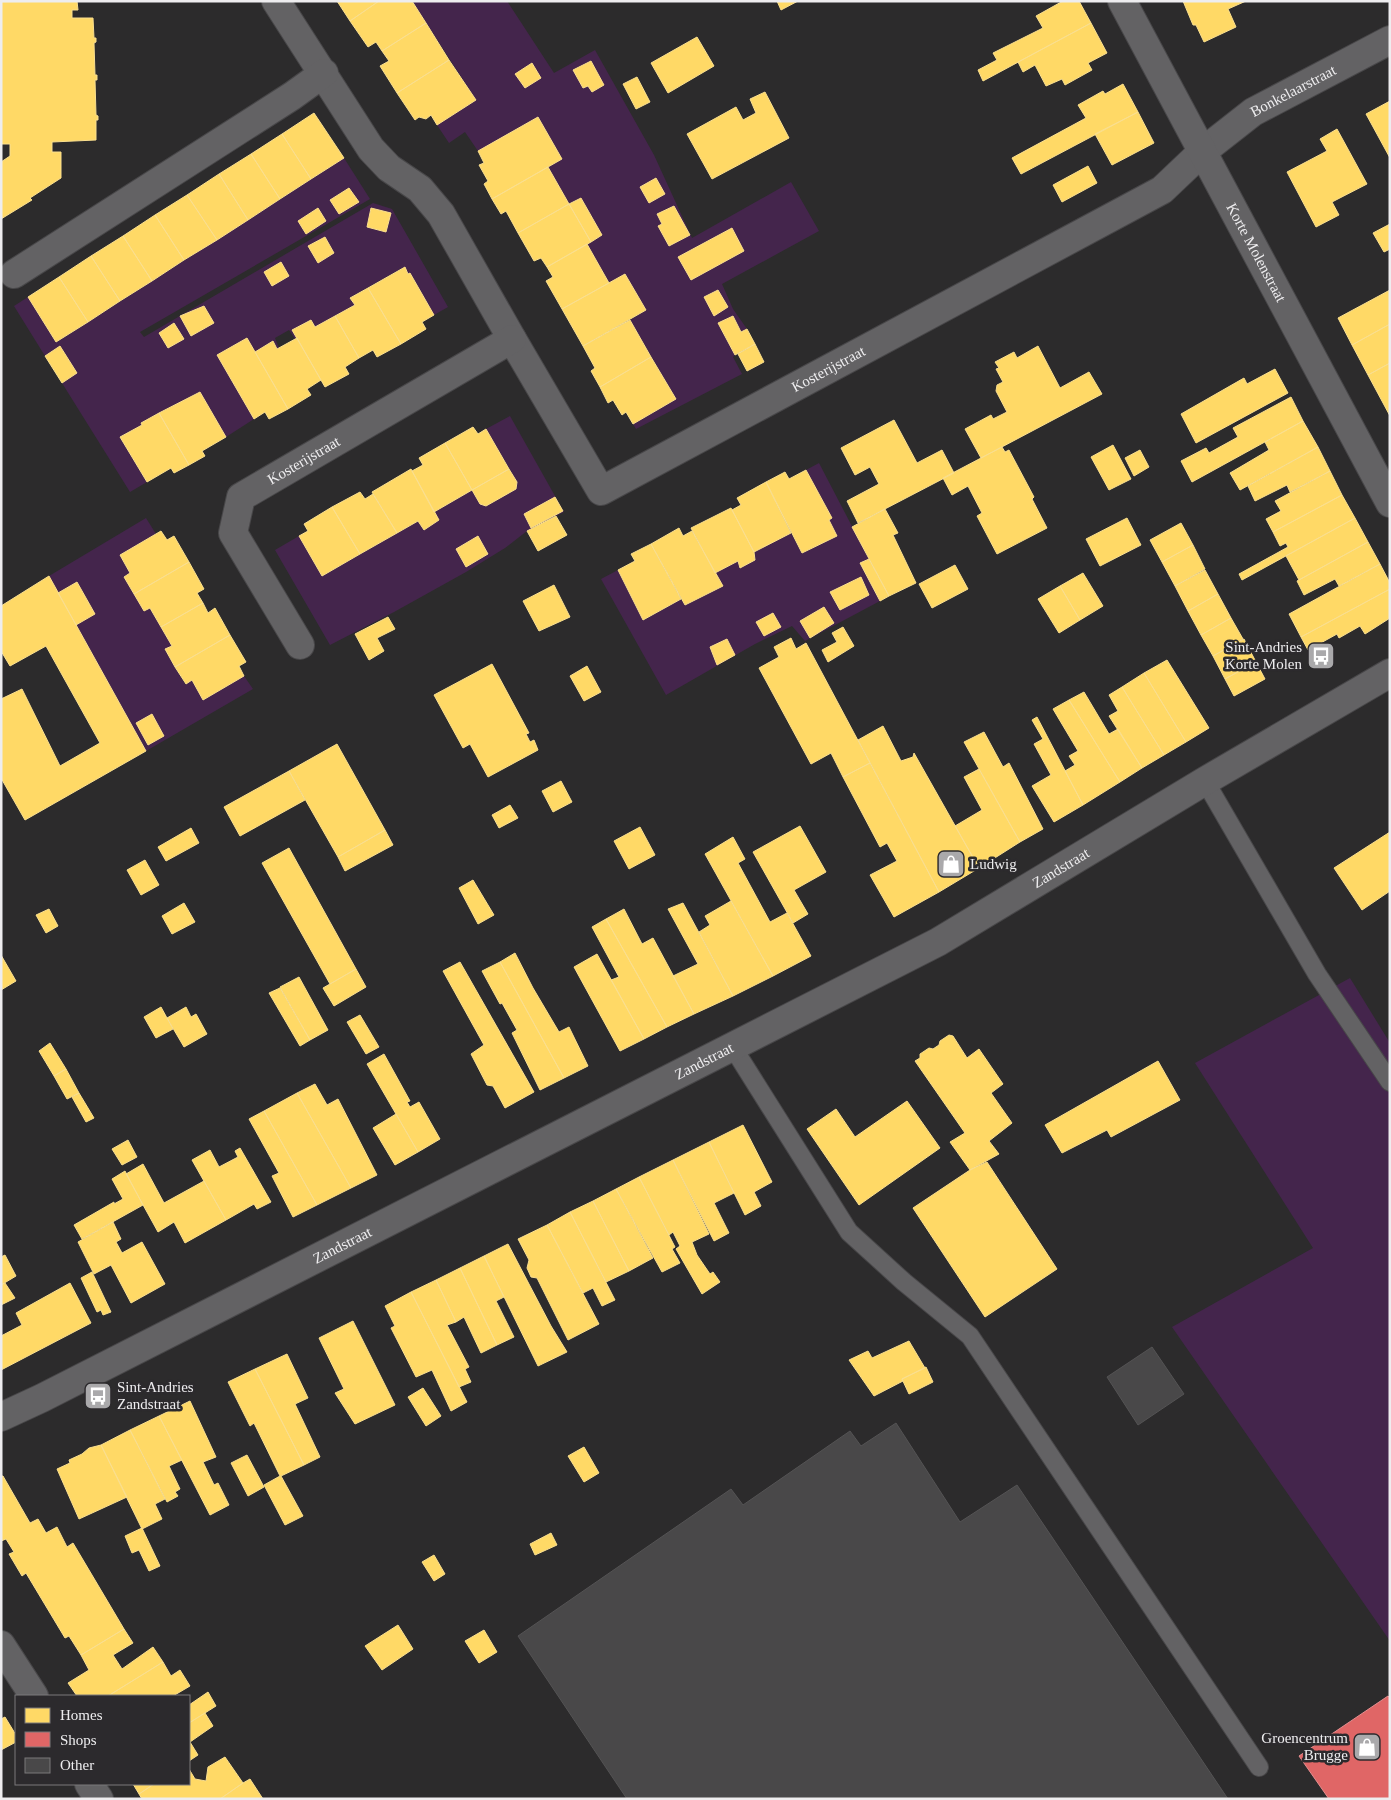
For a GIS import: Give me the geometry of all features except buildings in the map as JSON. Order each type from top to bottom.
[{"type":"street","name":"Kosterijstraat","points":[[276,1],[324,73],[371,149],[389,168],[420,189],[441,214],[512,340],[601,491],[1162,190],[1202,152]]},
{"type":"street","name":"Korte Molenstraat","points":[[1122,1],[1390,503]]},
{"type":"street","name":"Bonkelaarstraat","points":[[1202,152],[1253,112],[1390,40]]},
{"type":"street","points":[[14,274],[292,96],[324,73]]},
{"type":"street","name":"Kosterijstraat","points":[[300,645],[233,533],[241,497],[512,340]]},
{"type":"street","name":"Zandstraat","points":[[1,1417],[60,1390],[938,942],[1390,673]]},
{"type":"street","points":[[1,1645],[33,1695]]},
{"type":"street","points":[[91,1785],[99,1799]]},
{"type":"lane","points":[[1205,782],[1318,974],[1390,1082]]},
{"type":"lane","points":[[732,1046],[849,1232],[904,1282],[970,1336],[1259,1766]]},
{"type":"shaded area","points":[[412,1],[507,1],[554,73],[595,50],[654,155],[692,238],[791,182],[819,231],[722,284],[733,309],[747,329],[741,332],[733,316],[718,323],[735,355],[733,357],[742,374],[636,429],[633,424],[676,399],[630,320],[646,310],[625,274],[609,283],[587,244],[602,235],[581,198],[569,204],[548,167],[562,159],[538,118],[478,151],[465,132],[449,143],[437,125],[476,100]]},
{"type":"shaded area","points":[[344,158],[370,199],[140,332],[144,337],[373,203],[392,209],[448,307],[434,315],[410,273],[408,274],[404,267],[351,297],[355,305],[315,327],[311,320],[292,330],[297,338],[295,339],[289,330],[275,338],[279,348],[277,349],[273,341],[255,352],[247,339],[218,355],[254,419],[226,437],[200,392],[141,423],[142,425],[120,437],[147,482],[130,492],[62,383],[77,373],[60,346],[45,356],[14,306],[28,297],[57,342]]},
{"type":"shaded area","points":[[510,416],[564,512],[527,531],[505,548],[466,572],[330,645],[275,550],[299,536],[322,576],[418,521],[424,530],[439,520],[434,512],[472,490],[480,504],[486,506],[516,489],[517,482],[486,429]]},
{"type":"shaded area","points":[[819,463],[869,559],[860,563],[880,601],[805,641],[792,626],[755,644],[666,695],[601,579],[618,570],[644,620],[681,599],[685,605],[722,586],[715,573],[738,561],[740,568],[755,560],[754,552],[791,533],[802,553],[836,536],[829,520],[832,518],[806,470]]},
{"type":"shaded area","points":[[146,518],[156,534],[120,555],[130,573],[124,577],[144,611],[150,608],[172,646],[165,650],[185,684],[192,680],[203,700],[244,676],[253,689],[146,751],[76,625],[95,614],[77,582],[58,593],[49,576]]},
{"type":"shaded area","points":[[1350,978],[1390,1043],[1390,1641],[1172,1327],[1313,1248],[1195,1063]]},
{"type":"place","name":"Sint-Andries Korte Molen","points":[[1321,656]]},
{"type":"place","name":"Ludwig","points":[[951,864]]},
{"type":"place","name":"Sint-Andries Zandstraat","points":[[98,1396]]},
{"type":"place","name":"Groencentrum Brugge","points":[[1367,1747]]}]
